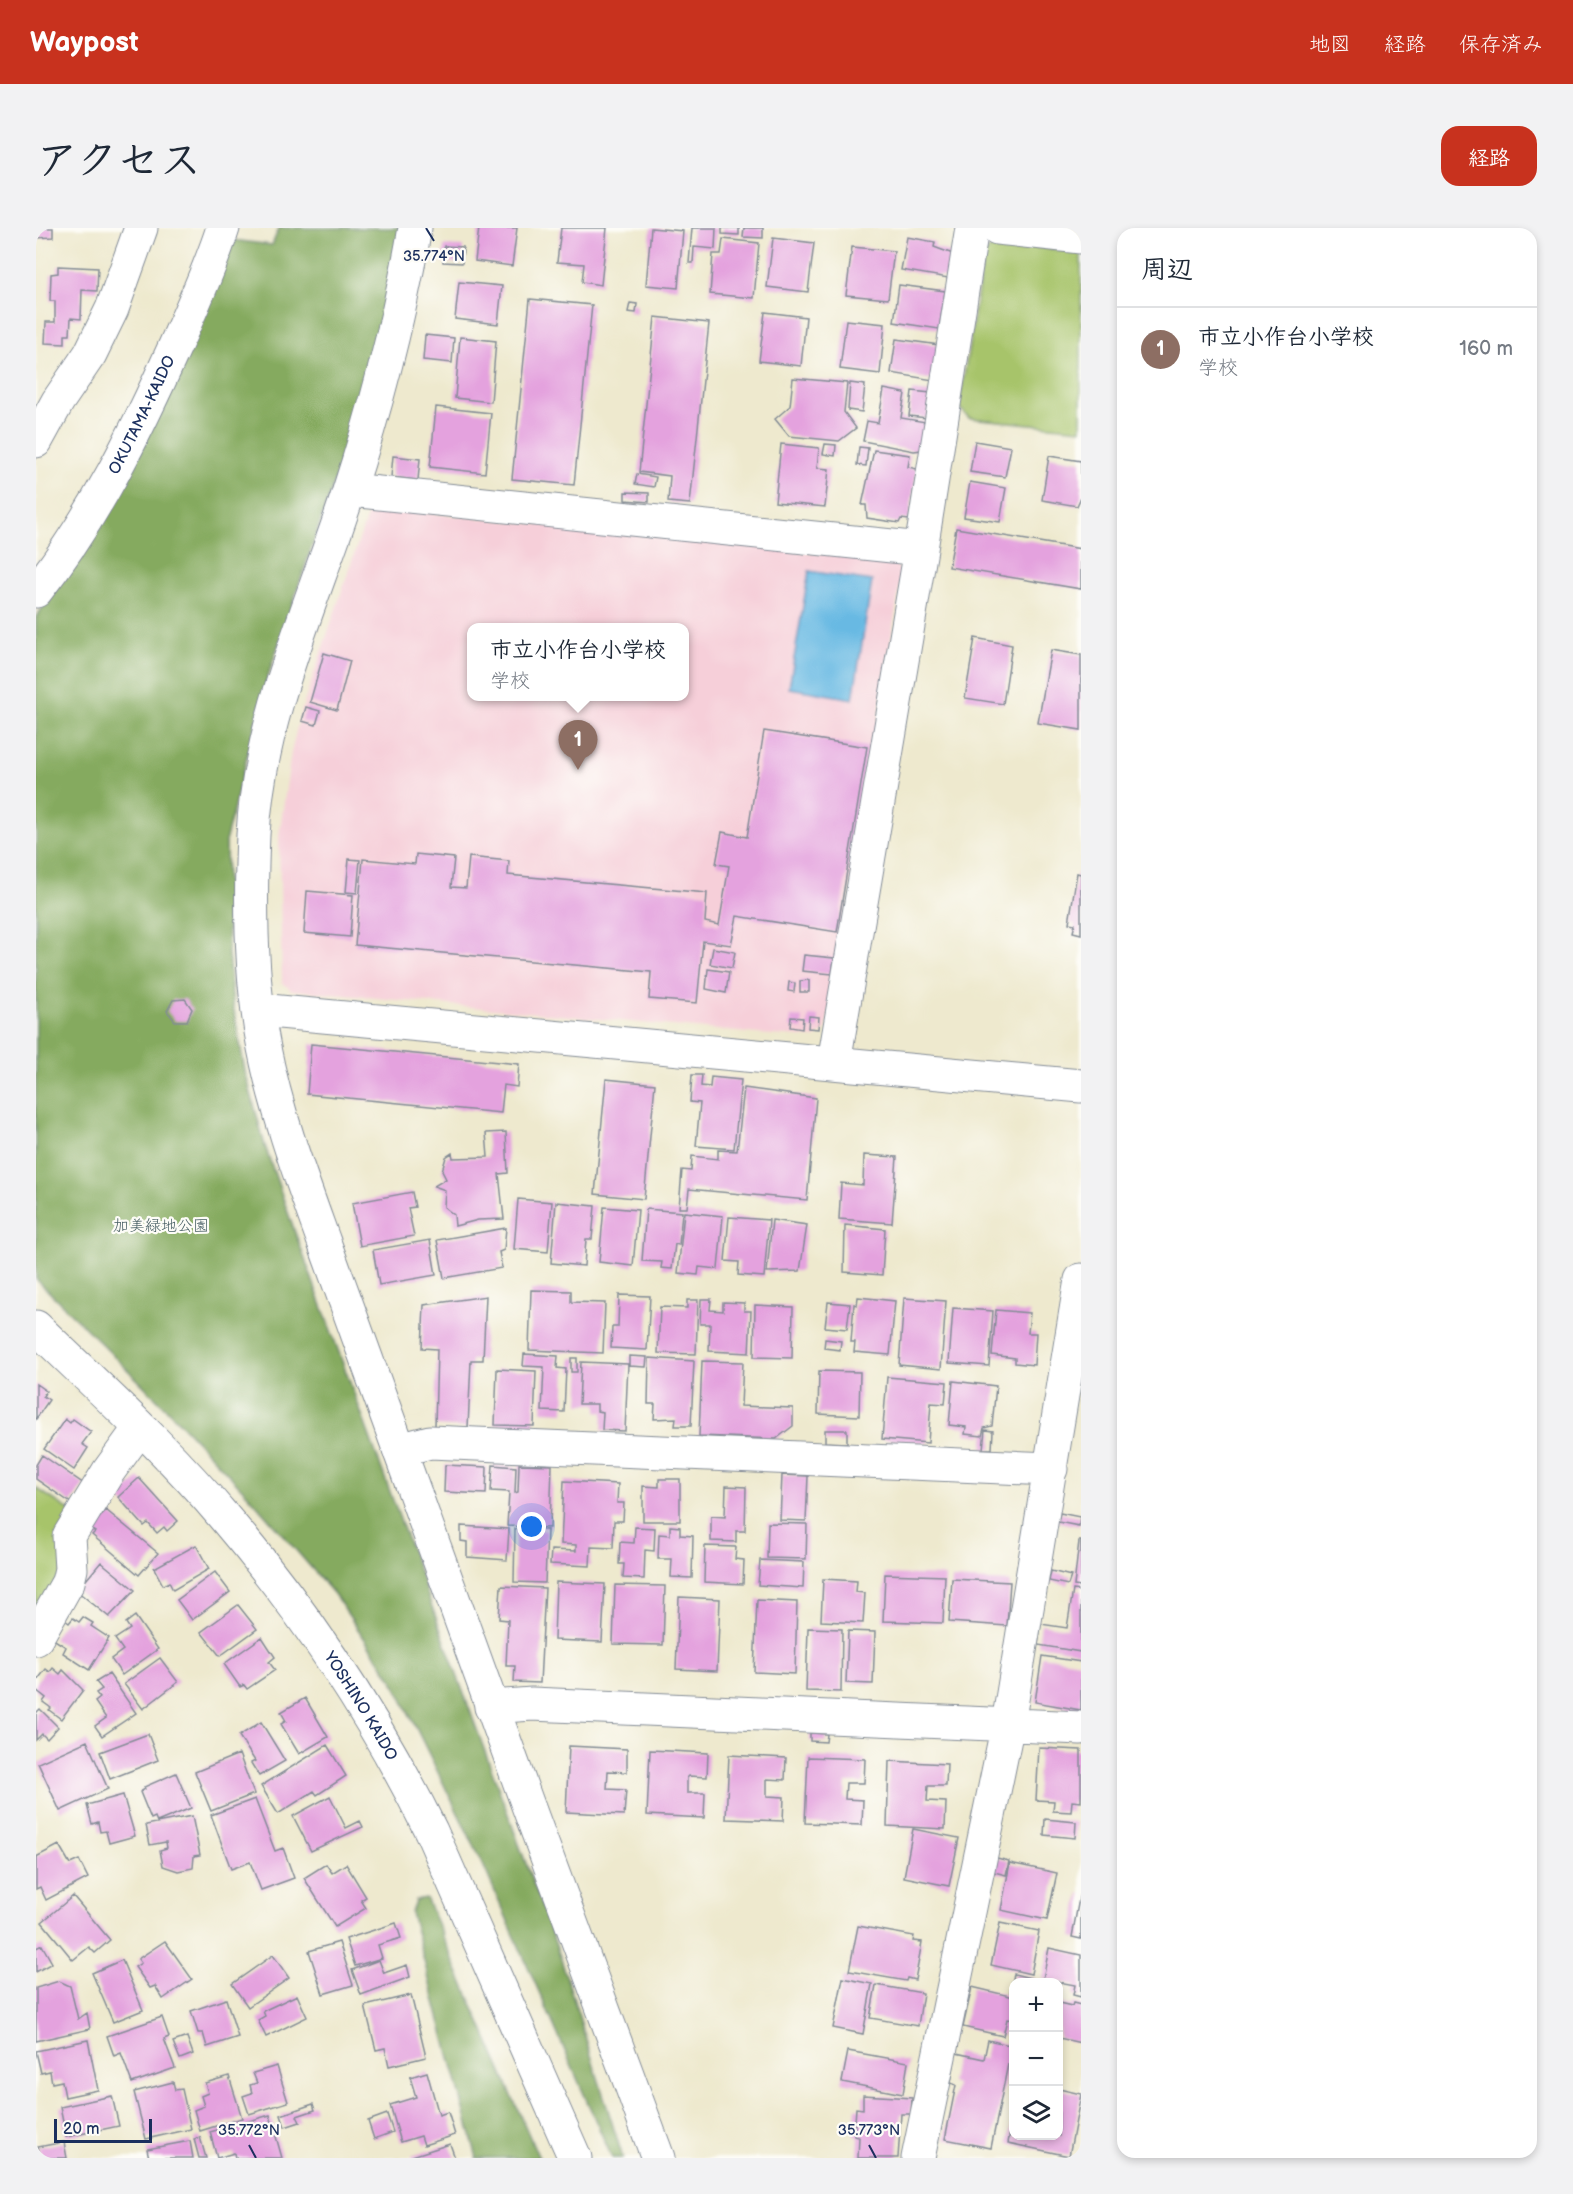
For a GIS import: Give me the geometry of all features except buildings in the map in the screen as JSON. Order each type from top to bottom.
[{"type":"street","points":[[36,441],[58,401],[90,354],[112,309],[141,228]]},
{"type":"street","name":"OKUTAMA-KAIDO","points":[[36,591],[85,517],[147,408],[199,292],[222,228]]},
{"type":"street","points":[[415,228],[400,317],[350,490],[283,683],[263,758],[253,831],[253,936],[258,1010],[264,1048],[289,1145],[491,1707],[658,2158]]},
{"type":"street","points":[[834,1062],[921,549],[972,228]]},
{"type":"street","points":[[997,228],[1081,237]]},
{"type":"street","points":[[350,490],[921,549]]},
{"type":"street","points":[[258,1010],[1081,1086]]},
{"type":"street","points":[[918,2158],[1008,1724],[1081,1280]]},
{"type":"street","name":"YOSHINO KAIDO","points":[[36,1327],[140,1428],[223,1515],[268,1570],[358,1699],[410,1789],[431,1831],[575,2158]]},
{"type":"street","points":[[36,1639],[68,1582],[71,1569],[69,1536],[108,1472],[140,1428]]},
{"type":"street","points":[[399,1450],[430,1442],[1050,1469]]},
{"type":"street","points":[[491,1707],[532,1704],[1081,1728]]},
{"type":"shaded area","points":[[380,508],[894,561],[902,573],[826,1030],[815,1038],[291,990],[282,982],[279,836],[291,753],[299,718],[367,516]]},
{"type":"green space","name":"加美緑地公園","points":[[279,228],[400,228],[373,358],[345,449],[268,676],[226,838],[228,954],[233,1005],[245,1071],[265,1146],[561,1959],[623,2158],[612,2158],[481,1860],[392,1679],[334,1594],[249,1496],[158,1400],[36,1279],[36,617],[101,526],[127,481],[233,240],[272,245]]},
{"type":"green space","points":[[997,243],[1081,252],[1081,429],[969,418],[959,407],[984,254]]},
{"type":"green space","points":[[36,1488],[71,1511],[62,1572],[36,1618]]},
{"type":"green space","points":[[426,1898],[539,2158],[477,2158],[411,1913],[415,1900]]},
{"type":"water","points":[[809,571],[872,581],[853,699],[789,688]]},
{"type":"place","name":"市立小作台小学校","points":[[578,770]]}]
